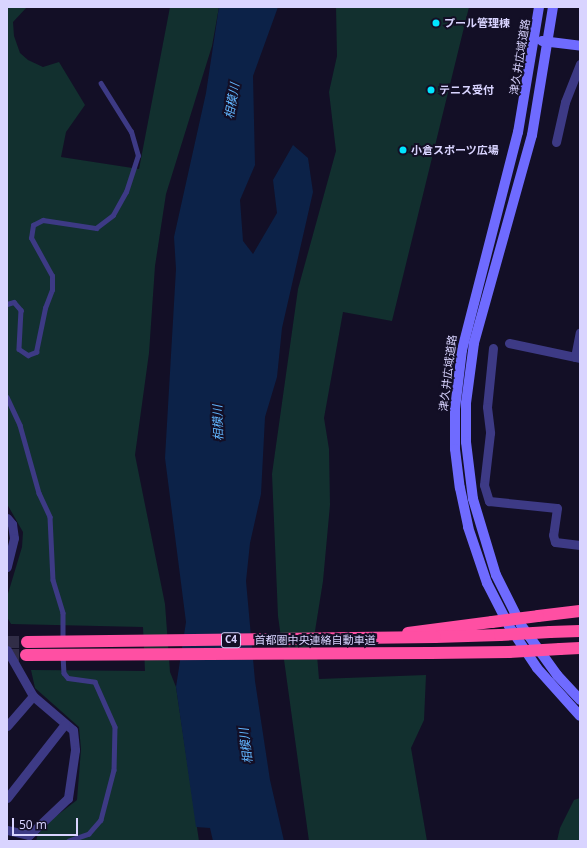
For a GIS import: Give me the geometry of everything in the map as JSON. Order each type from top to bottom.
[{"type":"highway","points":[[436,633],[492,622],[580,611]]},
{"type":"highway","name":"首都圏中央連絡自動車道","points":[[27,642],[373,638],[436,633],[500,635],[580,631]]},
{"type":"highway","name":"首都圏中央連絡自動車道","points":[[26,655],[431,653],[509,652],[580,648]]},
{"type":"main road","name":"津久井広域道路","points":[[539,7],[536,40],[518,132],[462,350],[455,402],[456,449],[468,527],[493,596],[537,668],[580,716]]},
{"type":"main road","name":"津久井広域道路","points":[[553,7],[549,41],[530,141],[474,343],[466,403],[466,442],[474,506],[496,575],[521,625],[557,675],[580,700]]},
{"type":"main road","points":[[536,40],[580,46]]},
{"type":"street","points":[[556,142],[565,102],[580,64]]},
{"type":"street","points":[[509,343],[578,358],[580,332]]},
{"type":"street","points":[[493,348],[487,406],[490,433],[484,485],[489,501],[556,508],[553,535],[555,542],[580,545]]},
{"type":"street","points":[[7,518],[12,524],[14,538],[7,567]]},
{"type":"street","points":[[7,650],[9,663],[32,696],[73,730],[75,750],[70,795],[30,835],[7,830]]},
{"type":"street","points":[[7,726],[32,696]]},
{"type":"street","points":[[7,798],[66,724]]},
{"type":"lane","points":[[7,304],[14,302],[21,310],[19,349],[28,355],[36,352],[46,308],[52,290],[52,276],[31,238],[33,225],[42,220],[96,228],[113,215],[126,192],[138,156],[131,132],[101,84]]},
{"type":"lane","points":[[7,397],[20,426],[37,488],[50,517],[53,580],[63,613],[64,673],[68,678],[95,682],[115,727],[114,770],[101,820],[89,834],[69,841]]},
{"type":"green space","points":[[7,7],[27,7],[13,22],[14,36],[20,53],[28,60],[43,67],[59,62],[85,105],[66,132],[61,157],[139,169],[170,7],[219,7],[212,46],[166,194],[155,266],[149,353],[135,455],[165,604],[170,672],[176,687],[199,841],[36,841],[38,834],[55,817],[77,800],[81,749],[79,727],[35,688],[31,670],[145,671],[143,627],[11,624],[7,617],[7,597],[22,547],[23,532],[7,504]]},
{"type":"green space","points":[[336,7],[469,7],[392,321],[343,312],[324,418],[329,449],[330,505],[323,581],[315,631],[319,679],[426,675],[424,720],[411,748],[427,841],[309,841],[278,616],[272,474],[298,289],[336,151],[329,92],[337,56]]},
{"type":"green space","points":[[580,798],[580,841],[557,841],[560,828],[574,800]]},
{"type":"water","name":"相模川","points":[[219,7],[278,7],[253,76],[255,165],[240,200],[243,241],[253,254],[277,213],[273,180],[293,145],[308,158],[313,192],[282,328],[277,377],[265,417],[261,494],[250,543],[246,581],[255,681],[270,780],[284,841],[213,841],[210,828],[196,827],[176,687],[186,622],[165,458],[176,269],[174,237],[206,93]]},
{"type":"tunnel","points":[[7,642],[27,642]]},
{"type":"tunnel","points":[[7,655],[26,655]]},
{"type":"place","name":"プール管理棟","points":[[436,23]]},
{"type":"place","name":"テニス受付","points":[[431,90]]},
{"type":"place","name":"小倉スポーツ広場","points":[[403,150]]}]
